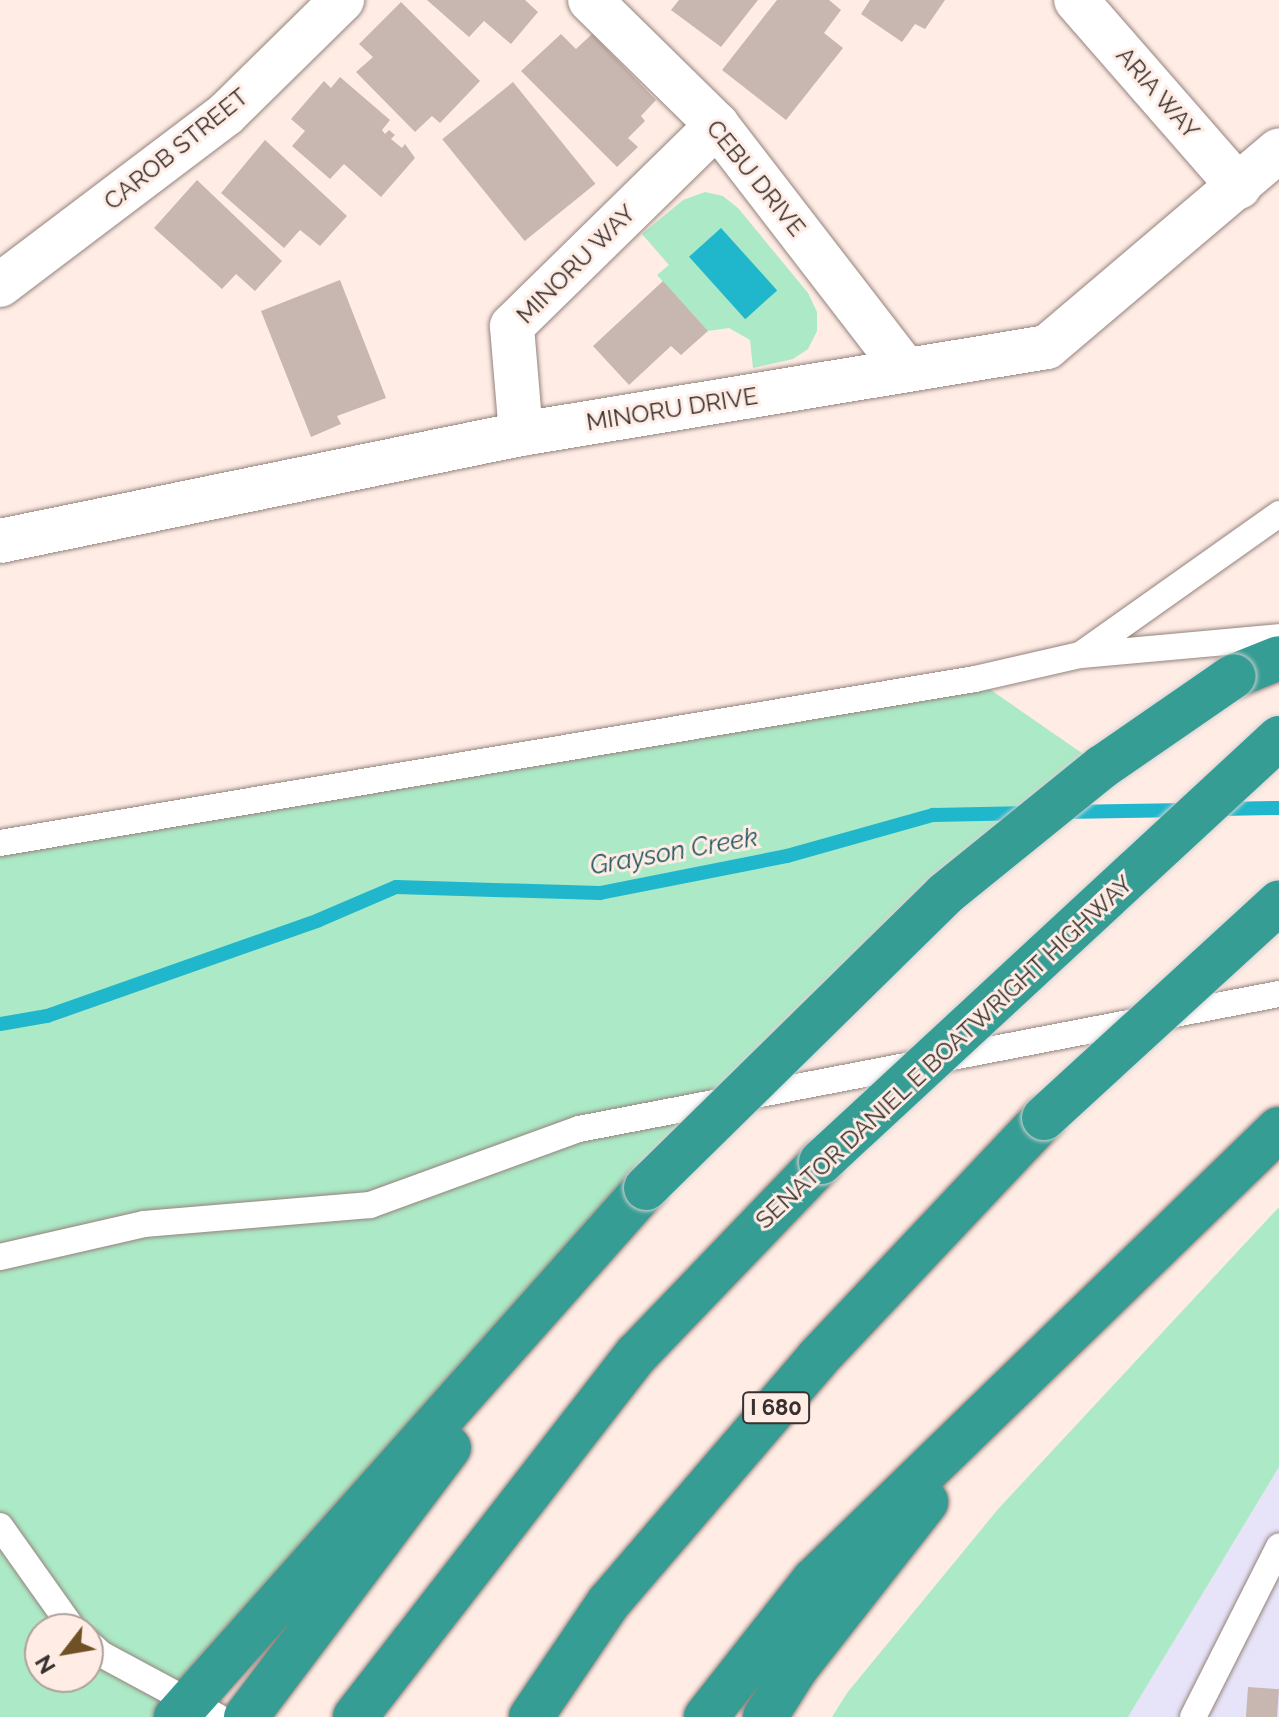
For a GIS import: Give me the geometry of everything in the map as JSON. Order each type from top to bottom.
[{"type":"highway","points":[[194,1712],[646,1188],[945,894],[1102,767],[1234,676],[1279,658]]},
{"type":"highway","name":"SENATOR DANIEL E BOATWRIGHT HIGHWAY","points":[[355,1717],[637,1354],[821,1162],[1279,738]]},
{"type":"highway","name":"I 680","points":[[531,1717],[609,1602],[817,1359],[1044,1118],[1279,903]]},
{"type":"highway","points":[[706,1717],[814,1580],[1279,1129]]},
{"type":"highway","points":[[246,1717],[646,1188]]},
{"type":"highway","points":[[765,1717],[796,1668],[1016,1384]]},
{"type":"street","name":"CAROB STREET","points":[[0,285],[226,114],[342,0]]},
{"type":"street","name":"CEBU DRIVE","points":[[590,0],[717,125],[906,370]]},
{"type":"street","name":"ARIA WAY","points":[[1076,0],[1239,187]]},
{"type":"street","name":"MINORU WAY","points":[[521,434],[512,326],[717,125]]},
{"type":"street","name":"MINORU DRIVE","points":[[0,541],[521,434],[1047,347],[1279,150]]},
{"type":"lane","points":[[1080,655],[1279,514]]},
{"type":"lane","points":[[0,843],[975,679],[1080,655],[1279,637]]},
{"type":"lane","points":[[0,1257],[144,1224],[370,1205],[579,1129],[1279,994]]},
{"type":"lane","points":[[0,1526],[62,1613]]},
{"type":"lane","points":[[1193,1717],[1279,1547]]},
{"type":"lane","points":[[104,1656],[194,1712]]},
{"type":"shaded area","points":[[1279,1467],[1279,1717],[1128,1717]]},
{"type":"green space","points":[[705,192],[723,196],[738,208],[808,293],[817,312],[817,331],[808,349],[793,359],[753,368],[750,340],[729,328],[708,331],[657,275],[669,265],[642,234],[683,200]]},
{"type":"green space","points":[[975,679],[1102,767],[945,894],[176,1717],[0,1717],[0,843]]},
{"type":"green space","points":[[1279,1207],[1279,1467],[1128,1717],[832,1717],[847,1693],[999,1508]]},
{"type":"water","points":[[721,228],[777,290],[745,319],[689,257]]},
{"type":"building","points":[[427,0],[525,0],[538,12],[511,44],[484,21],[469,37]]},
{"type":"building","points":[[679,0],[758,0],[721,47],[671,10]]},
{"type":"building","points":[[777,0],[829,0],[841,10],[824,33],[843,48],[786,120],[722,70]]},
{"type":"building","points":[[870,0],[945,0],[925,29],[915,24],[902,42],[861,14]]},
{"type":"building","points":[[401,2],[480,81],[440,123],[432,116],[415,132],[356,72],[373,57],[359,44]]},
{"type":"building","points":[[561,34],[576,49],[592,34],[656,100],[641,116],[645,121],[628,138],[638,147],[617,167],[521,71]]},
{"type":"building","points":[[340,77],[390,120],[382,130],[385,134],[389,130],[395,135],[391,139],[402,148],[405,144],[415,158],[381,197],[344,164],[330,179],[292,146],[305,131],[291,119],[324,81],[331,88]]},
{"type":"building","points":[[513,82],[595,184],[525,241],[442,139]]},
{"type":"building","points":[[265,140],[347,216],[320,246],[300,230],[284,248],[221,193]]},
{"type":"building","points":[[197,180],[282,261],[255,291],[236,274],[222,289],[154,228]]},
{"type":"building","points":[[340,280],[386,398],[337,416],[341,424],[311,437],[261,311]]},
{"type":"building","points":[[663,281],[708,331],[681,355],[671,346],[629,385],[593,346]]},
{"type":"building","points":[[1248,1687],[1279,1689],[1277,1717],[1246,1717]]},
{"type":"waterway","name":"Grayson Creek","points":[[1219,809],[1279,808]]},
{"type":"waterway","name":"Grayson Creek","points":[[1063,812],[1187,810]]},
{"type":"waterway","name":"Grayson Creek","points":[[0,1024],[47,1016],[319,920],[396,887],[600,893],[787,856],[933,815],[1027,813]]}]
